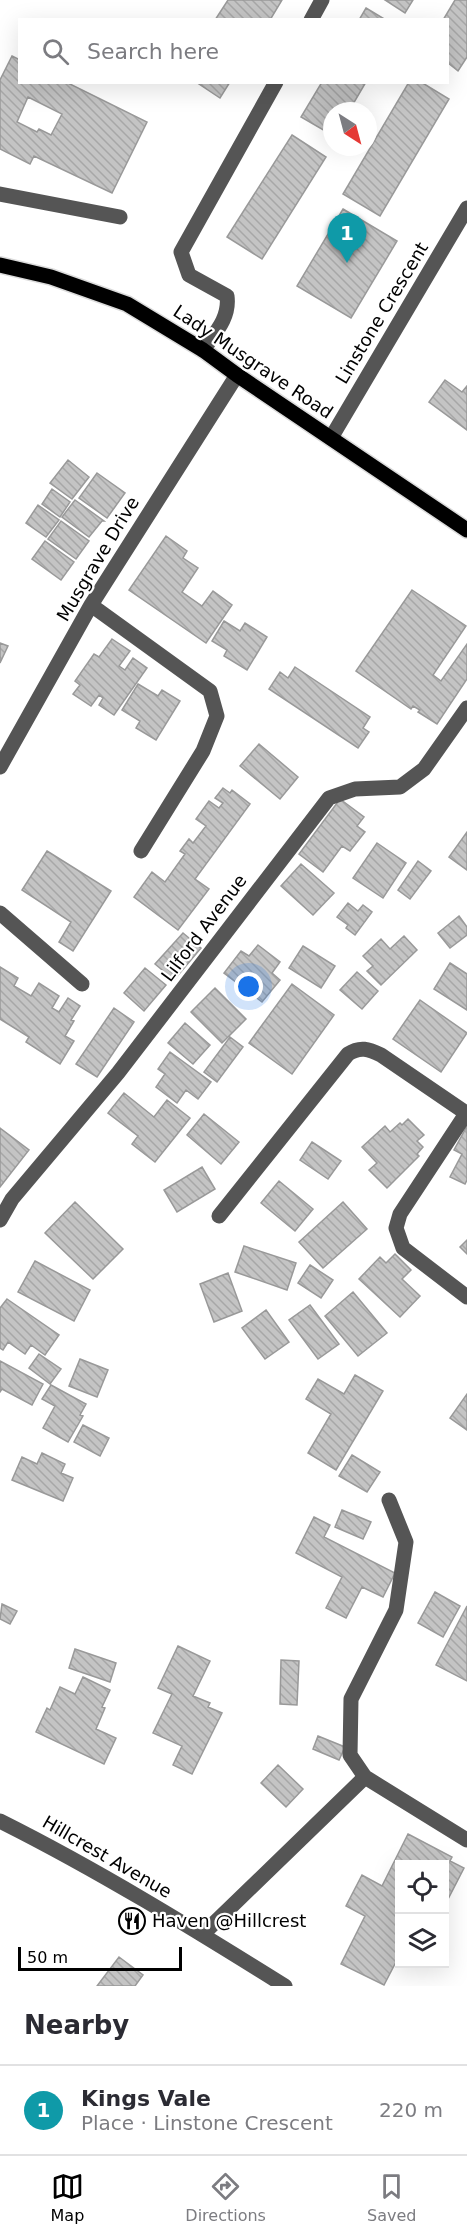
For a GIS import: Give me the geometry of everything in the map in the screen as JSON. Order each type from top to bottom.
[{"type":"main road","name":"Lady Musgrave Road","points":[[0,265],[51,277],[127,304],[203,350],[467,530]]},
{"type":"street","points":[[312,18],[322,0]]},
{"type":"street","points":[[203,350],[224,320],[229,307],[227,296],[189,275],[182,252],[275,84]]},
{"type":"street","points":[[0,194],[120,217]]},
{"type":"street","name":"Linstone Crescent","points":[[331,438],[467,208]]},
{"type":"street","name":"Musgrave Drive","points":[[0,767],[91,605],[237,375]]},
{"type":"street","points":[[91,605],[210,691],[217,716],[202,751],[141,851]]},
{"type":"street","name":"Lilford Avenue","points":[[0,1220],[12,1199],[118,1073],[328,798],[355,789],[400,787],[424,769],[467,708]]},
{"type":"street","points":[[0,913],[82,984]]},
{"type":"street","points":[[219,1216],[348,1054],[353,1050],[369,1049],[466,1112],[400,1214],[396,1228],[403,1248],[467,1297]]},
{"type":"street","points":[[389,1500],[406,1542],[396,1610],[351,1700],[350,1755],[365,1777],[467,1840]]},
{"type":"street","points":[[203,1934],[365,1777]]},
{"type":"street","name":"Hillcrest Avenue","points":[[0,1821],[44,1842],[203,1934],[285,1986]]},
{"type":"building","points":[[228,0],[282,0],[271,18],[216,18]]},
{"type":"building","points":[[385,0],[413,0],[405,13]]},
{"type":"building","points":[[455,0],[467,0],[467,57],[458,71],[449,64],[449,18],[444,18]]},
{"type":"building","points":[[366,8],[383,18],[360,18]]},
{"type":"building","points":[[12,56],[18,59],[18,84],[70,84],[147,122],[112,193],[34,156],[30,164],[0,149],[0,80]],"holes":[[[28,97],[62,114],[51,135],[39,129],[37,132],[17,122]]]},
{"type":"building","points":[[199,84],[229,84],[220,98]]},
{"type":"building","points":[[321,84],[365,84],[354,102],[323,102],[323,130],[301,117]]},
{"type":"building","points":[[408,84],[424,84],[449,99],[380,216],[343,194],[365,156],[377,156],[377,136]]},
{"type":"building","points":[[292,135],[326,157],[262,259],[227,237]]},
{"type":"building","points":[[343,209],[397,241],[351,318],[297,286]]},
{"type":"building","points":[[445,380],[462,392],[467,386],[467,430],[429,402]]},
{"type":"building","points":[[68,460],[89,477],[72,499],[50,483]]},
{"type":"building","points":[[97,473],[125,493],[107,518],[79,498]]},
{"type":"building","points":[[52,489],[70,502],[60,517],[42,504]]},
{"type":"building","points":[[75,500],[104,521],[89,537],[62,517]]},
{"type":"building","points":[[38,505],[59,520],[46,537],[26,523]]},
{"type":"building","points":[[61,521],[89,541],[76,559],[48,539]]},
{"type":"building","points":[[166,536],[187,551],[183,558],[198,568],[182,592],[202,606],[213,591],[232,605],[206,643],[129,590]]},
{"type":"building","points":[[45,541],[74,562],[61,580],[32,559]]},
{"type":"building","points":[[412,590],[466,626],[433,675],[441,681],[467,644],[467,679],[437,724],[418,712],[420,710],[413,706],[411,709],[356,671]]},
{"type":"building","points":[[224,621],[240,631],[245,623],[267,637],[247,670],[224,656],[227,650],[212,641]]},
{"type":"building","points":[[112,639],[130,651],[119,666],[125,670],[133,658],[147,668],[114,715],[99,705],[103,698],[99,695],[91,706],[73,694],[80,685],[75,681],[94,654],[99,657]]},
{"type":"building","points":[[0,643],[8,646],[0,663]]},
{"type":"building","points":[[295,667],[370,717],[363,728],[369,732],[358,748],[269,689],[280,672],[288,678]]},
{"type":"building","points":[[138,684],[158,696],[162,690],[180,701],[156,740],[136,728],[140,721],[122,710]]},
{"type":"building","points":[[259,744],[298,777],[280,799],[240,766]]},
{"type":"building","points":[[223,788],[230,793],[232,790],[250,804],[195,879],[209,889],[178,930],[134,897],[152,872],[165,882],[185,854],[180,851],[189,839],[193,843],[206,826],[196,819],[209,801],[219,808],[223,803],[215,798]]},
{"type":"building","points":[[340,799],[364,817],[357,826],[365,832],[350,851],[342,846],[323,872],[299,854]]},
{"type":"building","points":[[467,832],[467,870],[449,857]]},
{"type":"building","points":[[377,843],[406,863],[383,898],[353,878]]},
{"type":"building","points":[[47,851],[111,891],[73,951],[59,942],[71,922],[22,890]]},
{"type":"building","points":[[418,861],[431,871],[410,899],[398,890]]},
{"type":"building","points":[[301,864],[334,893],[313,915],[281,886]]},
{"type":"building","points":[[348,903],[358,911],[363,905],[372,912],[355,935],[346,928],[348,925],[337,917]]},
{"type":"building","points":[[459,916],[467,927],[467,935],[450,948],[438,933]]},
{"type":"building","points":[[183,933],[201,948],[174,980],[155,964]]},
{"type":"building","points":[[404,936],[417,950],[381,985],[367,971],[373,966],[363,956],[381,939],[390,949]]},
{"type":"building","points":[[258,945],[280,962],[272,973],[280,980],[262,1002],[224,973],[241,951],[249,956]]},
{"type":"building","points":[[303,946],[335,966],[321,988],[289,968]]},
{"type":"building","points":[[450,963],[467,974],[467,1010],[434,989]]},
{"type":"building","points":[[0,967],[18,978],[14,986],[31,996],[39,983],[59,996],[52,1008],[59,1012],[68,998],[80,1006],[65,1036],[74,1041],[60,1064],[26,1042],[29,1037],[0,1019]]},
{"type":"building","points":[[145,968],[166,985],[144,1011],[124,993]]},
{"type":"building","points":[[357,972],[378,991],[362,1009],[340,990]]},
{"type":"building","points":[[292,984],[334,1015],[292,1074],[249,1043]]},
{"type":"building","points":[[215,988],[246,1019],[222,1043],[191,1012]]},
{"type":"building","points":[[420,1000],[467,1033],[441,1072],[393,1039]]},
{"type":"building","points":[[114,1008],[134,1022],[97,1077],[76,1064]]},
{"type":"building","points":[[185,1023],[210,1045],[193,1064],[168,1043]]},
{"type":"building","points":[[230,1037],[243,1047],[217,1082],[204,1072]]},
{"type":"building","points":[[170,1052],[211,1082],[198,1099],[186,1090],[177,1103],[156,1087],[165,1074],[158,1069]]},
{"type":"building","points":[[124,1093],[154,1117],[167,1100],[190,1118],[155,1162],[132,1144],[138,1136],[108,1113]]},
{"type":"building","points":[[204,1114],[239,1142],[221,1164],[187,1135]]},
{"type":"building","points":[[408,1119],[424,1135],[417,1141],[423,1147],[417,1154],[419,1156],[387,1188],[369,1170],[377,1163],[362,1147],[385,1126],[390,1132]]},
{"type":"building","points":[[467,1126],[467,1180],[465,1184],[450,1177],[462,1154],[454,1150]]},
{"type":"building","points":[[0,1128],[29,1150],[0,1187]]},
{"type":"building","points":[[312,1142],[341,1161],[328,1179],[300,1160]]},
{"type":"building","points":[[202,1167],[215,1189],[177,1212],[164,1190]]},
{"type":"building","points":[[279,1181],[313,1209],[295,1231],[261,1203]]},
{"type":"building","points":[[75,1202],[123,1249],[93,1279],[45,1233]]},
{"type":"building","points":[[343,1202],[367,1229],[323,1268],[299,1242]]},
{"type":"building","points":[[467,1240],[467,1254],[460,1247]]},
{"type":"building","points":[[244,1246],[296,1263],[287,1290],[235,1272]]},
{"type":"building","points":[[395,1254],[411,1270],[402,1279],[420,1296],[400,1317],[359,1279],[380,1257],[386,1263]]},
{"type":"building","points":[[35,1261],[90,1290],[74,1321],[18,1292]]},
{"type":"building","points":[[310,1265],[333,1280],[321,1298],[298,1283]]},
{"type":"building","points":[[228,1273],[242,1311],[214,1322],[200,1284]]},
{"type":"building","points":[[353,1292],[387,1333],[358,1356],[325,1316]]},
{"type":"building","points":[[7,1299],[59,1335],[45,1355],[31,1345],[25,1354],[8,1342],[3,1350],[0,1348],[0,1308]]},
{"type":"building","points":[[310,1305],[339,1344],[318,1359],[289,1320]]},
{"type":"building","points":[[266,1310],[289,1342],[265,1359],[242,1328]]},
{"type":"building","points":[[39,1354],[61,1369],[50,1384],[29,1368]]},
{"type":"building","points":[[80,1359],[108,1370],[97,1397],[69,1386]]},
{"type":"building","points":[[0,1361],[43,1384],[32,1405],[2,1389],[0,1392]]},
{"type":"building","points":[[355,1375],[383,1391],[336,1470],[308,1453],[331,1414],[306,1399],[318,1379],[344,1394]]},
{"type":"building","points":[[51,1385],[86,1404],[80,1415],[83,1416],[68,1442],[43,1428],[55,1406],[42,1399]]},
{"type":"building","points":[[467,1394],[467,1430],[450,1418]]},
{"type":"building","points":[[83,1425],[109,1438],[100,1456],[74,1442]]},
{"type":"building","points":[[42,1453],[65,1464],[61,1473],[73,1478],[63,1501],[12,1480],[22,1457],[37,1464]]},
{"type":"building","points":[[352,1455],[380,1472],[367,1492],[339,1476]]},
{"type":"building","points":[[342,1510],[371,1522],[363,1539],[335,1527]]},
{"type":"building","points":[[314,1517],[330,1525],[324,1537],[395,1573],[383,1597],[362,1587],[346,1618],[326,1608],[342,1577],[296,1553]]},
{"type":"building","points":[[435,1592],[460,1606],[443,1637],[418,1623]]},
{"type":"building","points":[[2,1604],[17,1611],[10,1624],[0,1619]]},
{"type":"building","points":[[467,1606],[467,1681],[436,1665]]},
{"type":"building","points":[[178,1646],[210,1661],[193,1696],[210,1703],[208,1707],[222,1713],[192,1774],[173,1765],[182,1746],[153,1733],[172,1694],[158,1688]]},
{"type":"building","points":[[75,1649],[116,1663],[110,1682],[69,1668]]},
{"type":"building","points":[[281,1660],[299,1661],[297,1705],[280,1704]]},
{"type":"building","points":[[83,1677],[110,1690],[96,1729],[116,1738],[104,1764],[36,1732],[47,1708],[50,1710],[60,1687],[75,1694]]},
{"type":"building","points":[[318,1736],[345,1747],[339,1760],[313,1749]]},
{"type":"building","points":[[278,1765],[303,1789],[286,1807],[261,1783]]},
{"type":"building","points":[[408,1834],[452,1857],[450,1861],[464,1868],[449,1897],[449,1860],[395,1860]]},
{"type":"building","points":[[395,1860],[395,1964],[384,1985],[341,1964],[365,1916],[346,1906],[362,1875],[382,1886]]},
{"type":"building","points":[[119,1957],[143,1975],[135,1986],[97,1986]]},
{"type":"place","name":"Kings Vale","points":[[347,263]]},
{"type":"place","name":"Haven @Hillcrest","points":[[132,1921]]}]
